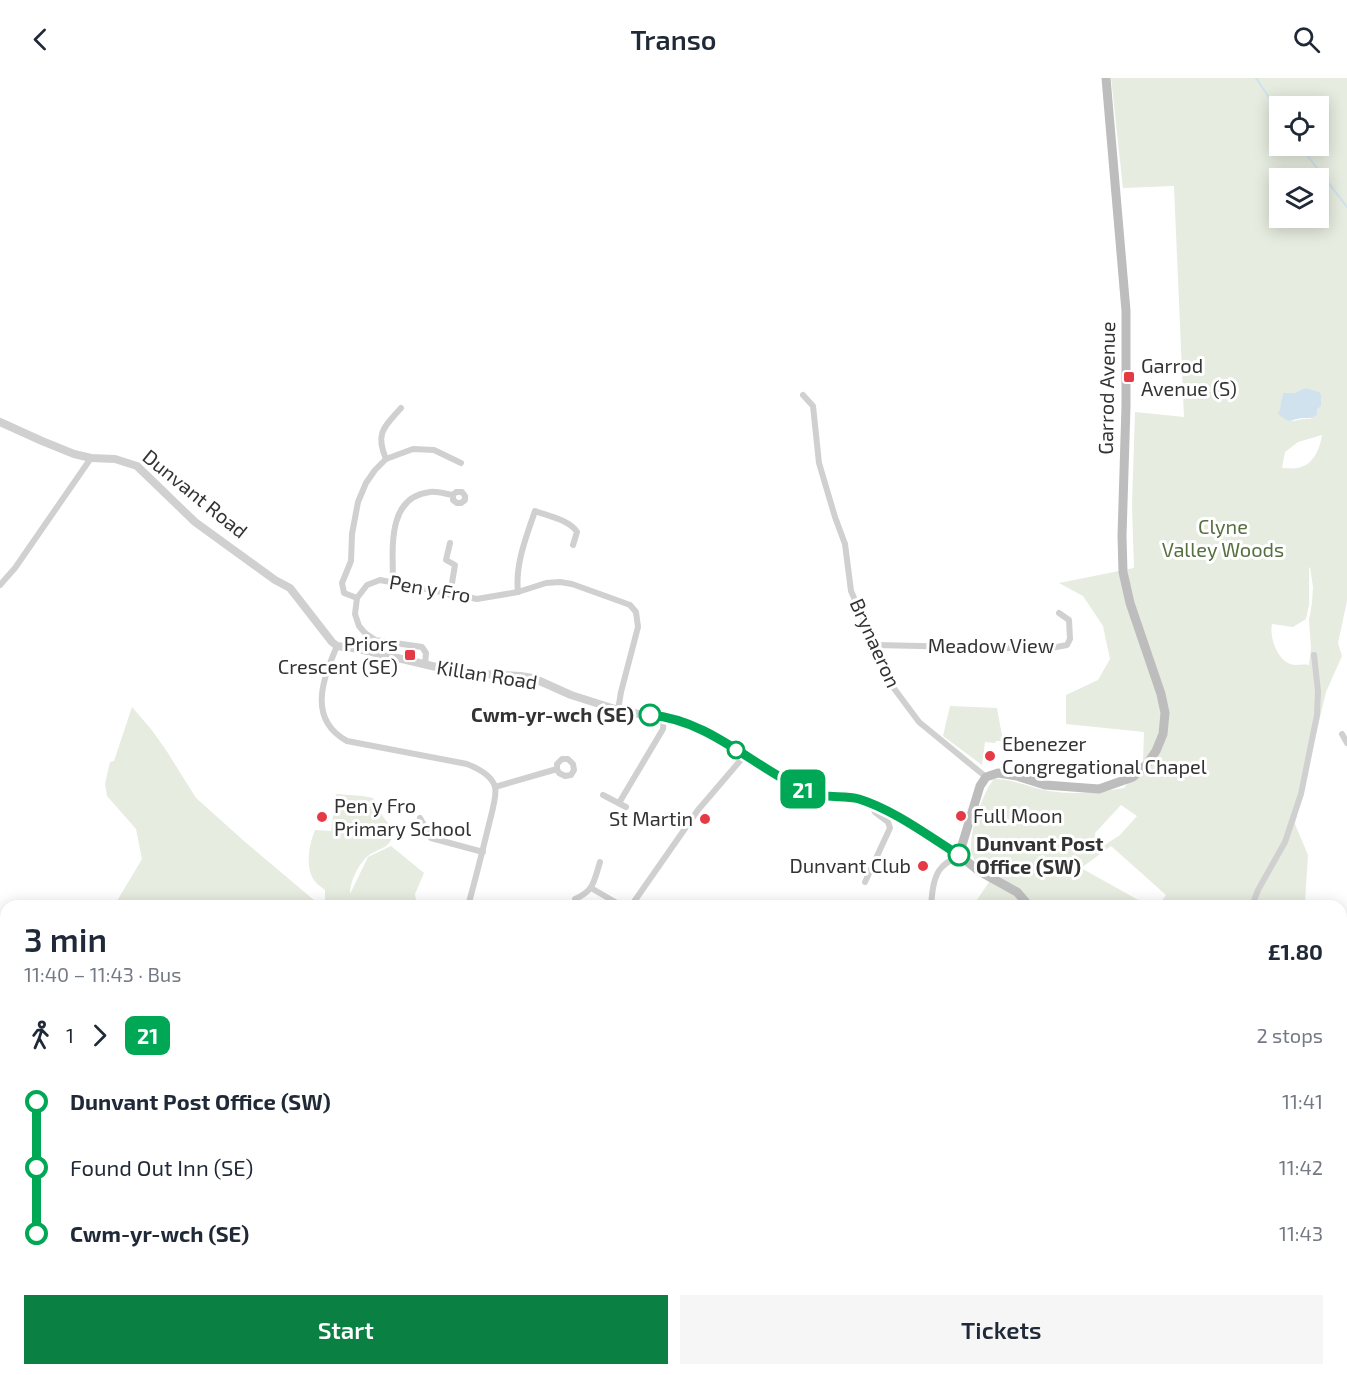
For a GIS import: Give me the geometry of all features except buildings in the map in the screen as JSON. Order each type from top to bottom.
[{"type":"main road","name":"Garrod Avenue","points":[[987,777],[998,773],[1045,785],[1099,789],[1133,777],[1147,764],[1156,751],[1163,734],[1165,713],[1161,694],[1130,603],[1124,573],[1122,536],[1126,311],[1106,78]]},
{"type":"main road","points":[[987,777],[980,786],[959,855],[980,871],[1017,892],[1024,900]]},
{"type":"street","name":"Brynaeron","points":[[803,395],[813,406],[819,463],[845,543],[851,591],[893,687],[919,722],[987,777]]},
{"type":"street","points":[[386,459],[380,440],[383,430],[401,408]]},
{"type":"street","name":"Dunvant Road","points":[[0,422],[74,454],[115,459],[137,466],[195,522],[275,580],[290,588],[337,646]]},
{"type":"street","points":[[425,665],[426,653],[422,647],[375,640],[365,633],[359,626],[355,614],[357,598],[344,593],[342,583],[351,561],[352,534],[358,502],[367,480],[375,470],[386,459],[413,448],[434,450],[461,463]]},
{"type":"street","points":[[0,585],[15,568],[92,458]]},
{"type":"street","points":[[393,582],[393,533],[397,518],[405,504],[416,496],[431,492],[453,495]]},
{"type":"street","points":[[518,592],[517,579],[522,549],[535,512],[574,527],[577,532],[573,545]]},
{"type":"street","points":[[450,543],[446,560],[455,565],[450,595]]},
{"type":"street","name":"Pen y Fro","points":[[357,598],[367,585],[380,580],[477,599],[560,582],[572,584],[630,605],[636,612],[638,627],[618,710]]},
{"type":"street","name":"Meadow View","points":[[876,645],[1046,649],[1067,645],[1070,639],[1069,620],[1059,613]]},
{"type":"street","points":[[337,646],[325,675],[322,690],[322,707],[327,723],[336,735],[347,741],[467,764],[480,769],[495,787],[494,803],[470,900]]},
{"type":"street","name":"Killan Road","points":[[337,646],[462,673],[533,678],[571,695],[618,710],[664,716],[691,725],[718,737],[778,777],[812,794],[857,799],[885,810],[959,855]]},
{"type":"street","points":[[1254,900],[1285,842],[1301,794],[1317,715],[1318,691],[1314,655]]},
{"type":"street","points":[[619,803],[663,729],[664,716]]},
{"type":"street","points":[[1342,734],[1347,743]]},
{"type":"street","points":[[635,900],[698,810],[745,755]]},
{"type":"street","points":[[495,787],[557,770]]},
{"type":"street","points":[[603,795],[626,807]]},
{"type":"street","points":[[865,882],[890,828],[888,822],[875,812],[872,805]]},
{"type":"street","points":[[420,818],[431,838],[483,852]]},
{"type":"street","points":[[932,900],[937,874],[941,867],[959,855]]},
{"type":"street","points":[[574,899],[584,895],[591,888],[600,862]]},
{"type":"street","points":[[591,888],[612,900]]},
{"type":"green space","name":"Clyne Valley Woods","points":[[1111,78],[1347,78],[1347,601],[1338,643],[1342,656],[1326,692],[1295,824],[1308,855],[1305,900],[1162,900],[1166,895],[1111,846],[1081,868],[1138,900],[977,900],[989,882],[991,872],[973,857],[971,840],[980,805],[994,779],[1008,780],[1058,792],[1105,791],[1124,788],[1143,762],[1144,732],[1066,724],[1066,695],[1098,680],[1110,659],[1103,626],[1083,596],[1059,583],[1134,568],[1132,506],[1135,412],[1184,417],[1174,186],[1123,188]],"holes":[[[1305,388],[1311,419],[1287,420],[1279,411],[1282,408],[1280,406],[1283,393],[1294,393]],[[1322,435],[1320,446],[1311,460],[1303,467],[1282,468],[1285,452],[1298,442]],[[1310,567],[1313,587],[1309,620],[1311,648],[1309,665],[1294,665],[1283,660],[1279,655],[1273,643],[1271,630],[1272,624],[1293,627],[1306,619],[1309,605]],[[1121,805],[1137,816],[1120,835],[1097,850],[1095,833]]]},
{"type":"green space","points":[[950,706],[997,708],[1003,741],[985,742],[982,765],[943,736]]},
{"type":"green space","points":[[132,707],[166,750],[196,798],[314,900],[118,900],[142,859],[136,829],[107,796],[105,784],[110,762],[114,761]]},
{"type":"green space","points":[[336,794],[373,798],[392,831],[392,837],[388,844],[368,856],[358,868],[350,894],[368,857],[391,846],[424,873],[415,894],[416,900],[325,900],[325,890],[316,883],[311,875],[309,855],[315,830],[331,831]]},
{"type":"water","points":[[1305,388],[1319,392],[1321,395],[1321,406],[1317,409],[1317,415],[1290,421],[1278,414],[1283,393],[1294,393]]},
{"type":"waterway","points":[[1256,78],[1269,98]]},
{"type":"waterway","points":[[1308,156],[1347,207]]},
{"type":"bus line","name":"21","points":[[650,715],[664,716],[718,737],[778,777],[812,794],[857,799],[885,810],[959,855]]},
{"type":"place","name":"Garrod Avenue (S)","points":[[1129,377]]},
{"type":"place","name":"Priors Crescent (SE)","points":[[410,655]]},
{"type":"place","name":"Cwm-yr-wch (SE)","points":[[650,715]]},
{"type":"place","name":"Ebenezer Congregational Chapel","points":[[990,756]]},
{"type":"place","name":"Full Moon","points":[[961,816]]},
{"type":"place","name":"Pen y Fro Primary School","points":[[322,817]]},
{"type":"place","name":"St Martin","points":[[705,819]]},
{"type":"place","name":"Dunvant Post Office (SW)","points":[[959,855]]},
{"type":"place","name":"Dunvant Club","points":[[923,866]]}]
